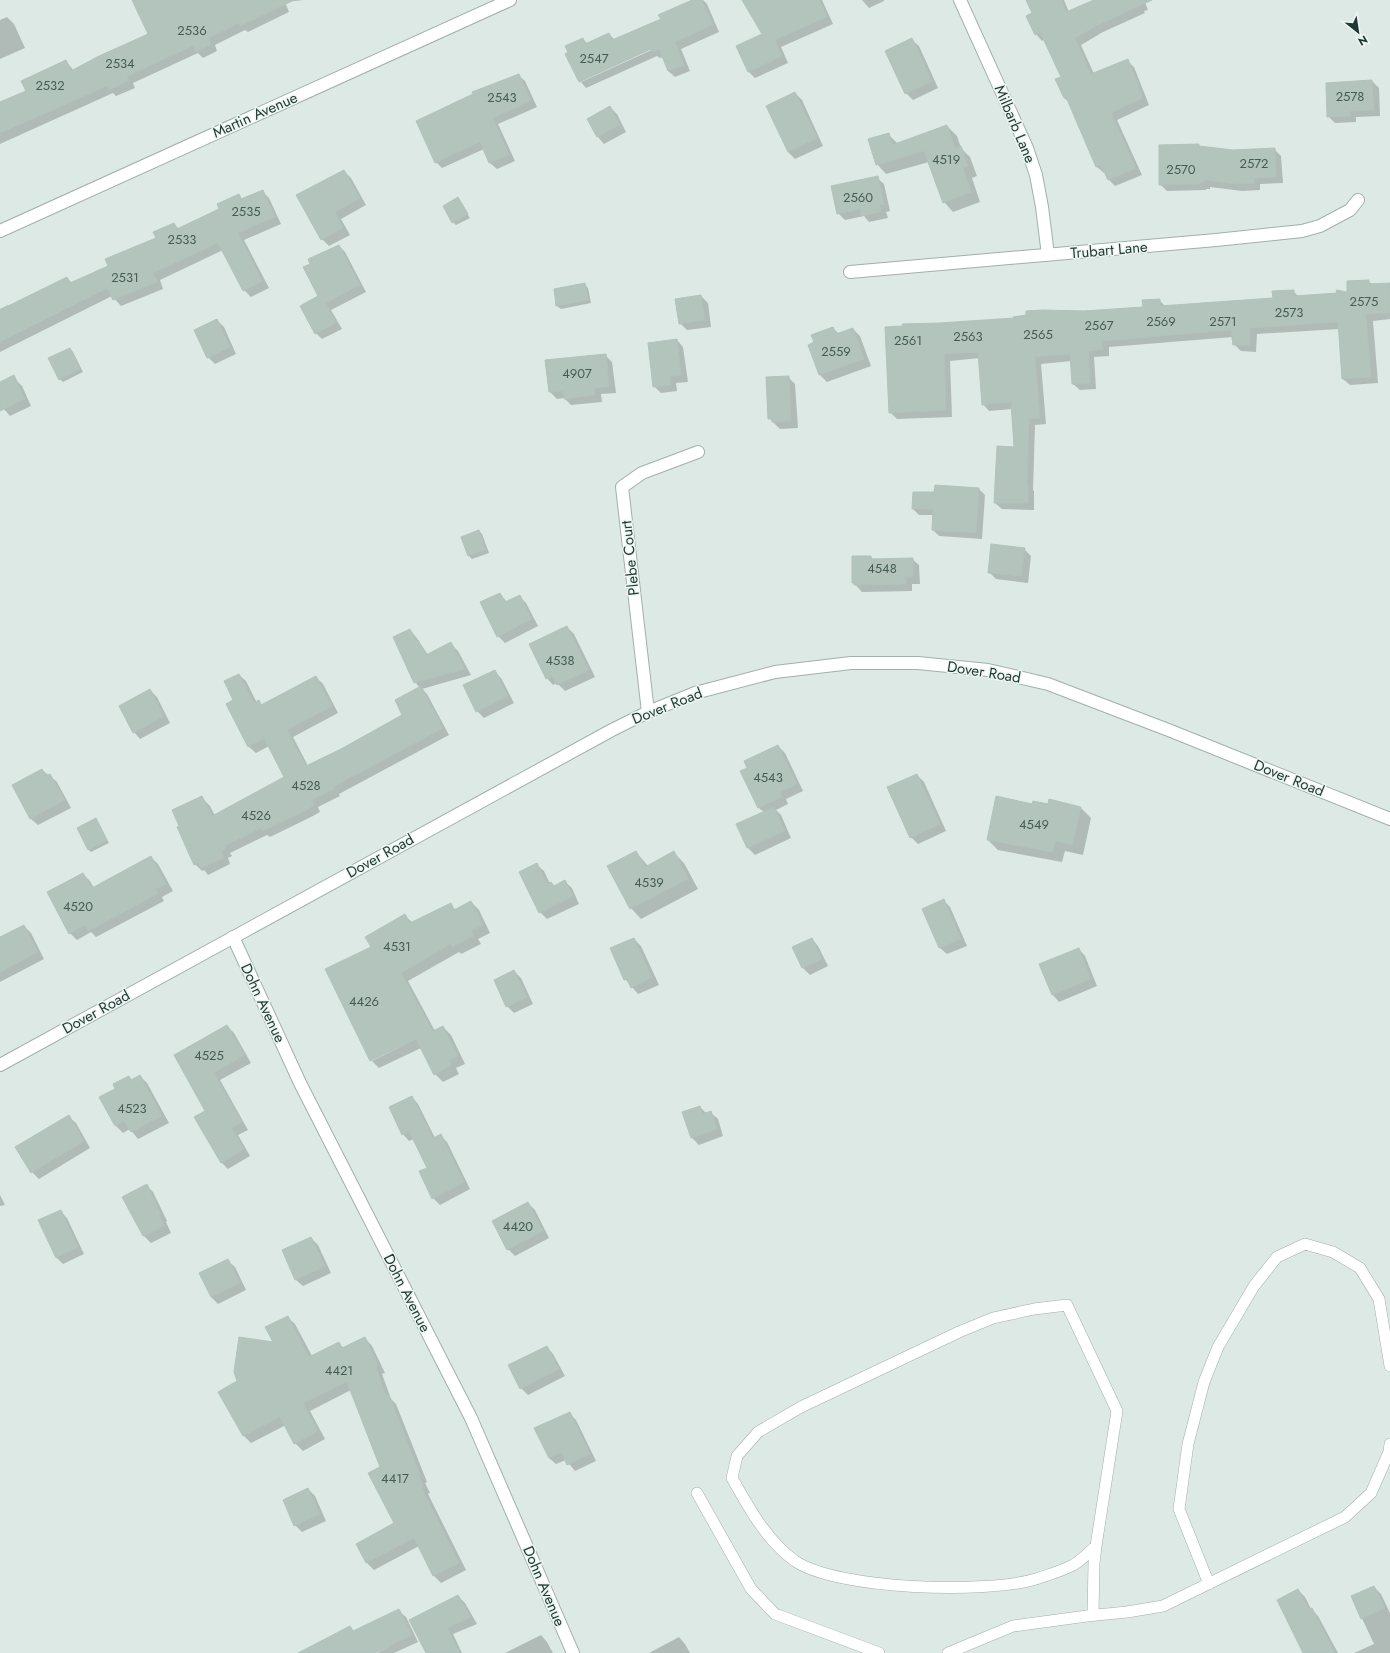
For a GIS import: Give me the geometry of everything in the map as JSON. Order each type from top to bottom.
[{"type":"street","name":"Martin Avenue","points":[[0,231],[510,0]]},
{"type":"street","name":"Milbarb Lane","points":[[960,0],[1027,148],[1036,175],[1048,255]]},
{"type":"street","name":"Trubart Lane","points":[[850,272],[1216,240],[1302,230],[1320,226],[1350,210],[1358,200]]},
{"type":"street","name":"Plebe Court","points":[[648,712],[622,487],[642,473],[698,452]]},
{"type":"street","name":"Dover Road","points":[[0,1065],[648,712],[695,693],[774,672],[851,663],[918,663],[988,670],[1056,687],[1171,730],[1390,819]]},
{"type":"street","name":"Dohn Avenue","points":[[233,937],[300,1083],[470,1418],[573,1653]]},
{"type":"lane","points":[[1209,1584],[1179,1509],[1188,1444],[1204,1382],[1218,1347],[1254,1286],[1278,1257],[1305,1244],[1333,1252],[1360,1268],[1379,1299],[1390,1366]]},
{"type":"lane","points":[[1093,1615],[1094,1563],[1117,1411],[1067,1305],[1034,1309],[992,1318],[959,1332],[801,1407],[758,1432],[737,1456],[732,1478],[758,1522],[777,1545],[796,1562],[820,1572],[846,1579],[931,1587],[992,1586],[1035,1579],[1073,1565],[1096,1546]]},
{"type":"lane","points":[[948,1653],[1013,1626],[1163,1606],[1345,1517],[1371,1492],[1389,1452],[1390,1444]]},
{"type":"lane","points":[[697,1493],[751,1589],[775,1614],[879,1653]]},
{"type":"building","points":[[132,0],[294,0],[240,26],[239,23],[209,38],[211,44],[196,52],[193,46],[127,76],[129,81],[109,90],[107,86],[0,133],[0,102],[26,91],[21,81],[66,60],[71,71],[97,57],[148,34]]},
{"type":"building","points":[[692,0],[702,0],[713,25],[675,42],[684,65],[668,71],[659,49],[652,52],[651,49],[579,82],[565,54],[568,52],[565,46],[583,38],[585,44],[609,33],[612,40],[661,19],[658,15]]},
{"type":"building","points":[[742,0],[820,0],[827,17],[775,40],[782,56],[748,72],[736,46],[762,34]]},
{"type":"building","points":[[1026,0],[1061,0],[1066,12],[1094,0],[1152,0],[1096,26],[1075,38],[1091,74],[1128,59],[1143,98],[1111,113],[1136,168],[1108,180],[1101,165],[1096,167],[1066,97],[1064,98],[1055,79],[1061,77],[1040,32],[1035,35],[1026,16],[1032,13]]},
{"type":"building","points":[[912,38],[932,81],[905,94],[885,51]]},
{"type":"building","points":[[519,74],[531,101],[493,118],[509,155],[489,163],[480,142],[435,163],[416,121],[473,94],[472,92]]},
{"type":"building","points":[[1372,80],[1374,110],[1350,111],[1350,116],[1327,117],[1326,83]]},
{"type":"building","points":[[795,92],[817,138],[788,152],[766,106]]},
{"type":"building","points":[[610,106],[620,125],[597,137],[587,119]]},
{"type":"building","points":[[947,125],[955,148],[961,146],[968,166],[963,168],[971,192],[943,203],[924,151],[876,165],[868,139],[889,133],[892,145]]},
{"type":"building","points":[[1199,144],[1199,146],[1233,150],[1275,148],[1276,177],[1254,178],[1254,183],[1235,184],[1204,180],[1204,182],[1200,182],[1200,184],[1159,185],[1159,145]]},
{"type":"building","points":[[344,170],[360,198],[335,212],[343,228],[321,240],[296,195]]},
{"type":"building","points":[[878,176],[884,204],[880,205],[881,212],[861,216],[860,209],[837,214],[831,186]]},
{"type":"building","points":[[263,190],[275,217],[238,233],[262,281],[243,291],[218,243],[153,273],[157,282],[113,300],[107,288],[0,342],[0,310],[67,277],[70,283],[108,266],[105,259],[156,238],[153,232],[174,223],[177,229],[219,209],[217,204],[239,194],[241,199]]},
{"type":"building","points":[[458,197],[468,214],[452,223],[443,206]]},
{"type":"building","points":[[339,245],[360,285],[326,303],[336,323],[315,334],[300,306],[318,296],[303,267],[310,264],[308,259]]},
{"type":"building","points":[[1369,280],[1369,284],[1390,283],[1390,313],[1366,314],[1371,377],[1342,379],[1338,322],[1250,328],[1250,345],[1233,345],[1231,330],[1102,341],[1103,349],[1088,351],[1090,383],[1072,384],[1070,354],[1035,357],[1040,418],[1029,419],[1027,484],[1028,503],[994,503],[997,446],[1014,447],[1011,402],[982,405],[978,352],[944,354],[946,410],[889,413],[885,327],[903,326],[902,324],[1014,318],[1013,317],[1026,315],[1026,311],[1084,311],[1143,307],[1142,300],[1160,299],[1160,306],[1273,298],[1272,291],[1294,290],[1294,296],[1337,293],[1336,290],[1347,292],[1347,281]]},
{"type":"building","points":[[585,283],[588,300],[556,306],[554,289]]},
{"type":"building","points":[[701,295],[705,320],[679,324],[675,299]]},
{"type":"building","points":[[217,319],[230,347],[207,358],[194,330]]},
{"type":"building","points":[[833,327],[836,334],[853,328],[864,359],[819,375],[808,345],[814,342],[811,335]]},
{"type":"building","points":[[677,339],[681,375],[670,376],[671,385],[653,387],[648,343]]},
{"type":"building","points":[[70,348],[80,369],[59,380],[48,358]]},
{"type":"building","points":[[606,354],[609,386],[595,388],[595,395],[564,399],[563,391],[549,392],[545,360]]},
{"type":"building","points":[[14,375],[25,399],[0,411],[0,382]]},
{"type":"building","points":[[789,376],[791,421],[772,422],[772,418],[768,419],[766,377]]},
{"type":"building","points":[[935,485],[979,488],[976,533],[932,530],[933,509],[912,509],[913,492],[934,492]]},
{"type":"building","points":[[479,530],[486,550],[468,556],[461,537]]},
{"type":"building","points":[[991,544],[1025,548],[1021,576],[988,573]]},
{"type":"building","points":[[852,556],[871,556],[871,559],[913,558],[913,577],[906,577],[906,584],[854,585],[854,583],[852,583]]},
{"type":"building","points":[[500,593],[505,602],[520,595],[532,619],[497,637],[480,602]]},
{"type":"building","points":[[567,626],[589,670],[557,685],[552,676],[546,679],[529,644]]},
{"type":"building","points":[[410,629],[426,655],[451,642],[465,669],[414,683],[393,637]]},
{"type":"building","points":[[495,670],[508,696],[476,712],[463,685]]},
{"type":"building","points":[[239,674],[254,703],[259,700],[261,705],[316,676],[332,706],[287,730],[306,766],[341,749],[402,715],[395,700],[421,686],[443,728],[333,787],[334,789],[312,800],[314,805],[307,810],[262,831],[261,828],[224,846],[226,849],[222,851],[224,858],[201,868],[198,863],[194,865],[177,827],[179,826],[172,810],[202,796],[212,816],[284,777],[264,738],[248,747],[226,704],[233,700],[224,681]]},
{"type":"building","points":[[150,689],[164,716],[133,733],[119,706]]},
{"type":"building","points":[[778,745],[797,784],[780,792],[782,797],[758,808],[740,771],[747,768],[744,761]]},
{"type":"building","points":[[42,769],[46,776],[50,774],[65,800],[30,819],[12,785]]},
{"type":"building","points":[[917,774],[940,824],[910,838],[887,787]]},
{"type":"building","points":[[996,796],[1032,804],[1033,801],[1048,804],[1049,799],[1081,807],[1072,845],[1055,841],[1052,852],[987,840]]},
{"type":"building","points":[[774,807],[785,831],[747,848],[736,824]]},
{"type":"building","points":[[96,818],[107,840],[88,850],[77,828]]},
{"type":"building","points":[[636,851],[645,867],[674,851],[688,879],[630,909],[607,866]]},
{"type":"building","points":[[151,856],[166,884],[156,889],[158,894],[88,931],[85,925],[69,934],[47,892],[83,873],[92,888]]},
{"type":"building","points":[[537,863],[547,884],[551,882],[554,886],[565,880],[573,896],[539,913],[519,872]]},
{"type":"building","points":[[944,899],[961,939],[939,948],[922,909]]},
{"type":"building","points":[[471,901],[483,925],[471,931],[474,936],[452,947],[451,944],[401,973],[433,1031],[443,1026],[458,1056],[449,1060],[452,1065],[434,1075],[416,1039],[370,1061],[325,969],[371,947],[365,937],[405,914],[410,923],[451,903],[454,910]]},
{"type":"building","points":[[24,925],[38,952],[0,972],[0,937]]},
{"type":"building","points":[[634,938],[652,978],[631,988],[627,979],[624,980],[610,948]]},
{"type":"building","points":[[812,938],[822,959],[802,968],[792,947]]},
{"type":"building","points":[[1079,948],[1091,979],[1052,995],[1039,964]]},
{"type":"building","points":[[514,970],[527,997],[506,1007],[494,980]]},
{"type":"building","points":[[227,1025],[245,1055],[214,1073],[242,1122],[232,1128],[244,1149],[221,1163],[194,1117],[205,1111],[174,1055]]},
{"type":"building","points":[[140,1075],[162,1116],[131,1132],[124,1121],[115,1126],[99,1097],[115,1089],[113,1084],[129,1076],[131,1080]]},
{"type":"building","points":[[412,1096],[433,1138],[441,1134],[464,1182],[432,1199],[419,1171],[427,1168],[409,1131],[402,1135],[389,1107]]},
{"type":"building","points":[[700,1106],[703,1114],[711,1111],[717,1129],[691,1138],[682,1112]]},
{"type":"building","points":[[69,1115],[84,1141],[31,1173],[15,1147]]},
{"type":"building","points":[[147,1184],[165,1226],[143,1236],[122,1197]]},
{"type":"building","points":[[528,1202],[543,1231],[507,1250],[492,1221]]},
{"type":"building","points":[[61,1210],[78,1247],[56,1258],[38,1220]]},
{"type":"building","points":[[311,1237],[325,1266],[295,1280],[282,1250]]},
{"type":"building","points":[[228,1259],[240,1283],[211,1297],[199,1273]]},
{"type":"building","points":[[288,1316],[309,1357],[339,1342],[342,1348],[365,1337],[378,1365],[376,1367],[386,1396],[389,1395],[420,1475],[418,1475],[423,1486],[421,1486],[459,1563],[433,1576],[414,1538],[366,1563],[356,1544],[394,1523],[368,1473],[380,1467],[347,1382],[303,1403],[318,1431],[294,1444],[280,1417],[243,1436],[218,1392],[237,1381],[234,1372],[239,1337],[273,1342],[265,1327]]},
{"type":"building","points":[[547,1346],[559,1369],[520,1389],[508,1365]]},
{"type":"building","points":[[570,1412],[590,1454],[567,1465],[561,1452],[549,1458],[534,1428]]},
{"type":"building","points":[[308,1488],[320,1514],[294,1526],[283,1500]]},
{"type":"building","points":[[1374,1586],[1385,1608],[1361,1619],[1351,1596]]},
{"type":"building","points":[[1298,1589],[1309,1609],[1312,1608],[1335,1653],[1303,1653],[1277,1600]]},
{"type":"building","points":[[458,1595],[471,1617],[447,1628],[460,1653],[426,1653],[409,1620]]},
{"type":"building","points":[[399,1609],[412,1635],[375,1653],[298,1653],[350,1626],[353,1631]]}]
